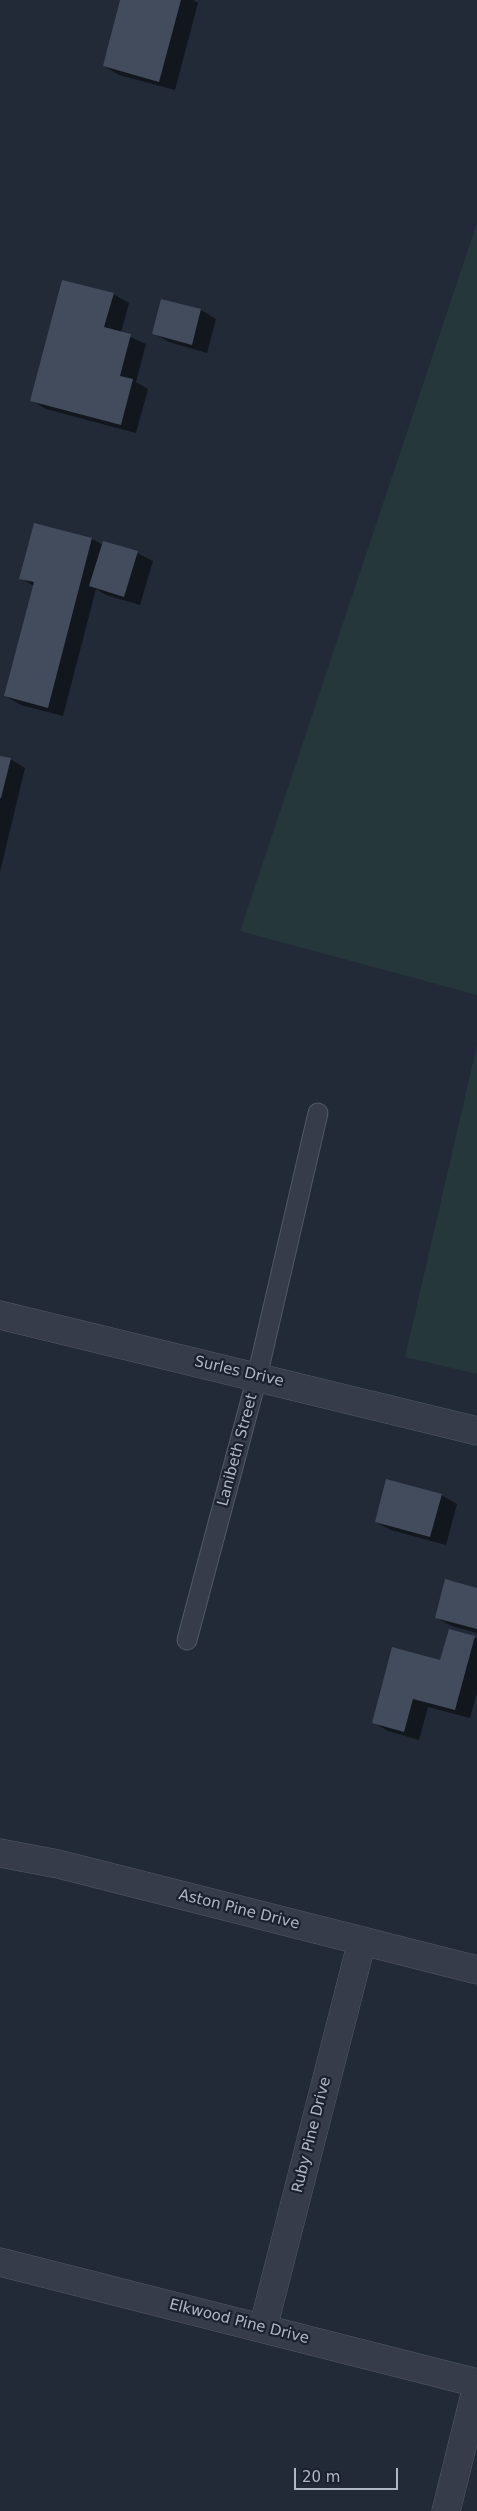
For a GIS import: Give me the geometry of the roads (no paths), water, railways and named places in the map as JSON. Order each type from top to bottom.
[{"type":"street","name":"Surles Drive","points":[[0,1315],[477,1430]]},
{"type":"street","name":"Aston Pine Drive","points":[[0,1854],[58,1864],[477,1970]]},
{"type":"street","name":"Ruby Pine Drive","points":[[263,2328],[362,1941]]},
{"type":"street","name":"Elkwood Pine Drive","points":[[0,2262],[263,2328],[477,2385]]},
{"type":"street","points":[[446,2511],[477,2385]]},
{"type":"lane","name":"Lanibeth Street","points":[[187,1640],[257,1377],[318,1113]]}]
